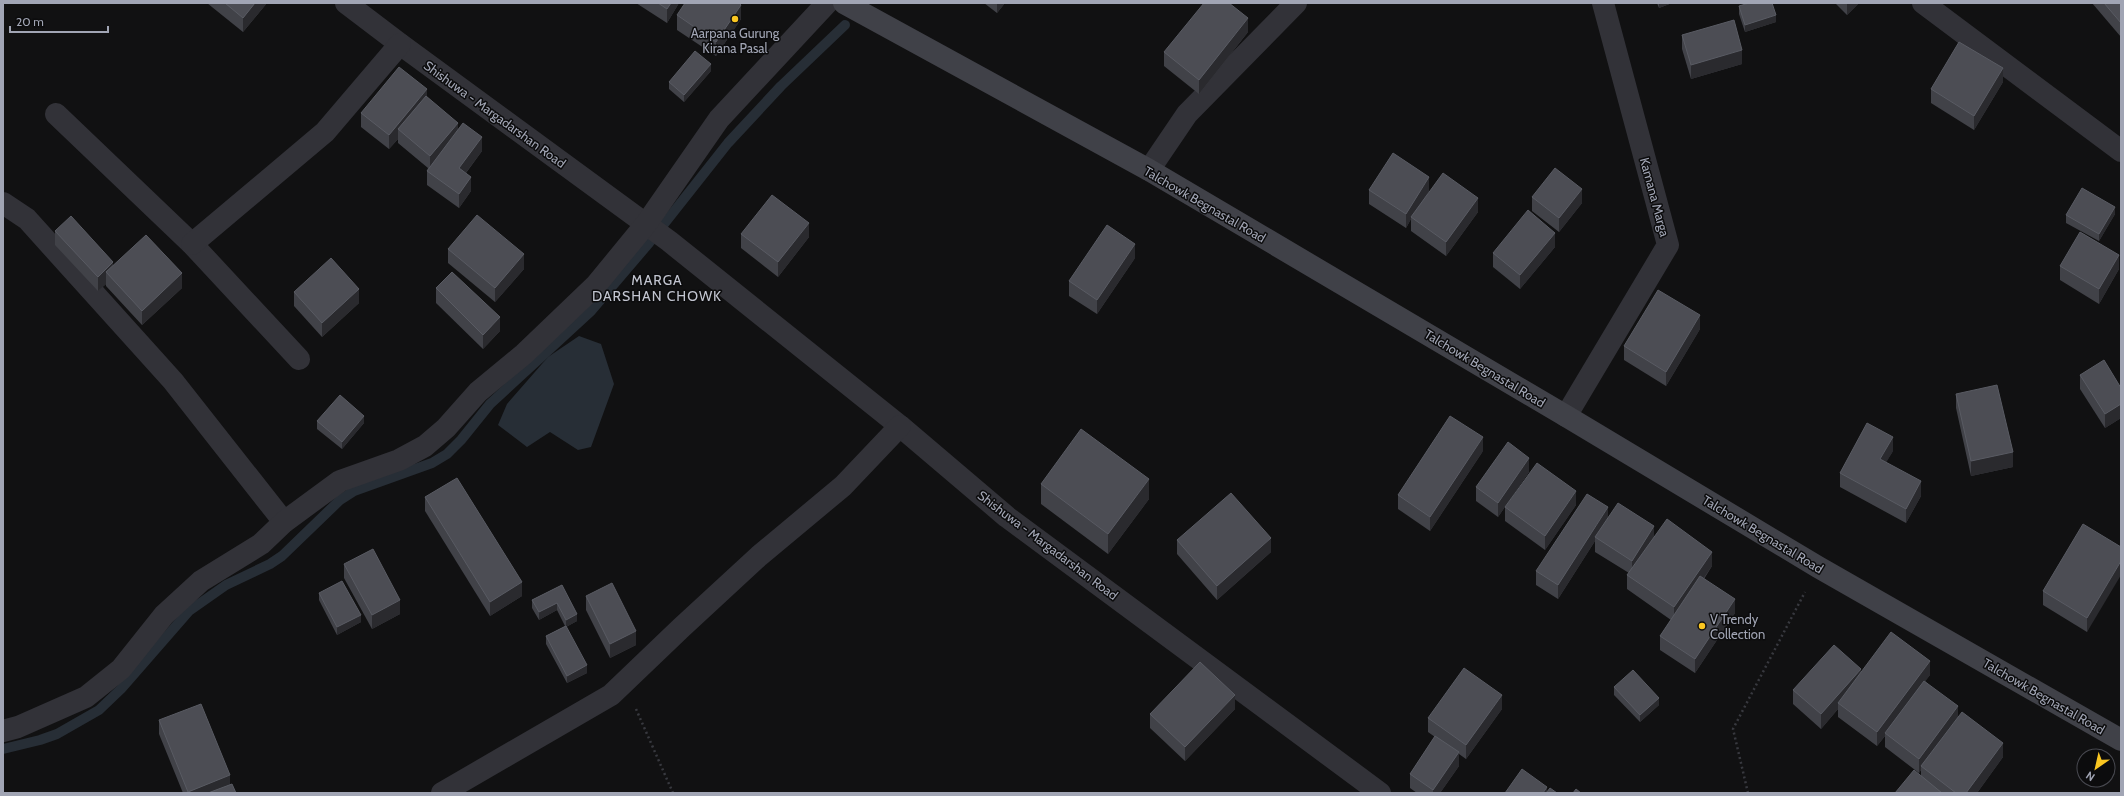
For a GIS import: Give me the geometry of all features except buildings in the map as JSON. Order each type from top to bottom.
[{"type":"main road","name":"Talchowk Begnastal Road","points":[[844,3],[1149,170],[1566,416],[1818,567],[2121,740]]},
{"type":"street","name":"Shishuwa - Margadarshan Road","points":[[346,3],[669,240],[900,426],[1007,517],[1380,793]]},
{"type":"street","points":[[3,731],[18,727],[86,697],[121,669],[164,615],[201,581],[261,544],[284,522],[340,481],[399,460],[425,446],[446,428],[478,392],[524,354],[596,285],[646,224],[719,119],[827,3]]},
{"type":"street","points":[[1149,170],[1187,114],[1296,3]]},
{"type":"street","name":"Kamana Marga","points":[[1566,416],[1668,245],[1603,3]]},
{"type":"street","points":[[1923,3],[2121,151]]},
{"type":"street","points":[[192,244],[325,132],[400,44]]},
{"type":"street","points":[[56,114],[192,244],[299,359]]},
{"type":"street","points":[[3,203],[27,219],[173,381],[284,522]]},
{"type":"street","points":[[442,793],[574,718],[611,695],[759,556],[843,486],[900,426]]},
{"type":"path","points":[[1748,793],[1733,729],[1740,713],[1818,567]]},
{"type":"path","points":[[624,683],[673,793]]},
{"type":"shaded area","points":[[579,336],[601,344],[614,384],[591,447],[578,450],[550,432],[527,447],[498,425],[507,404],[548,357]]},
{"type":"waterway","points":[[3,749],[40,740],[57,734],[99,710],[121,689],[189,611],[226,585],[270,564],[282,556],[340,500],[354,491],[432,463],[447,454],[461,440],[490,404],[591,311],[649,243],[728,143],[781,86],[845,25]]},
{"type":"place","name":"Aarpana Gurung Kirana Pasal","points":[[735,19]]},
{"type":"place","name":"V Trendy Collection","points":[[1702,626]]},
{"type":"district","name":"MARGA DARSHAN CHOWK","points":[[657,288]]}]
